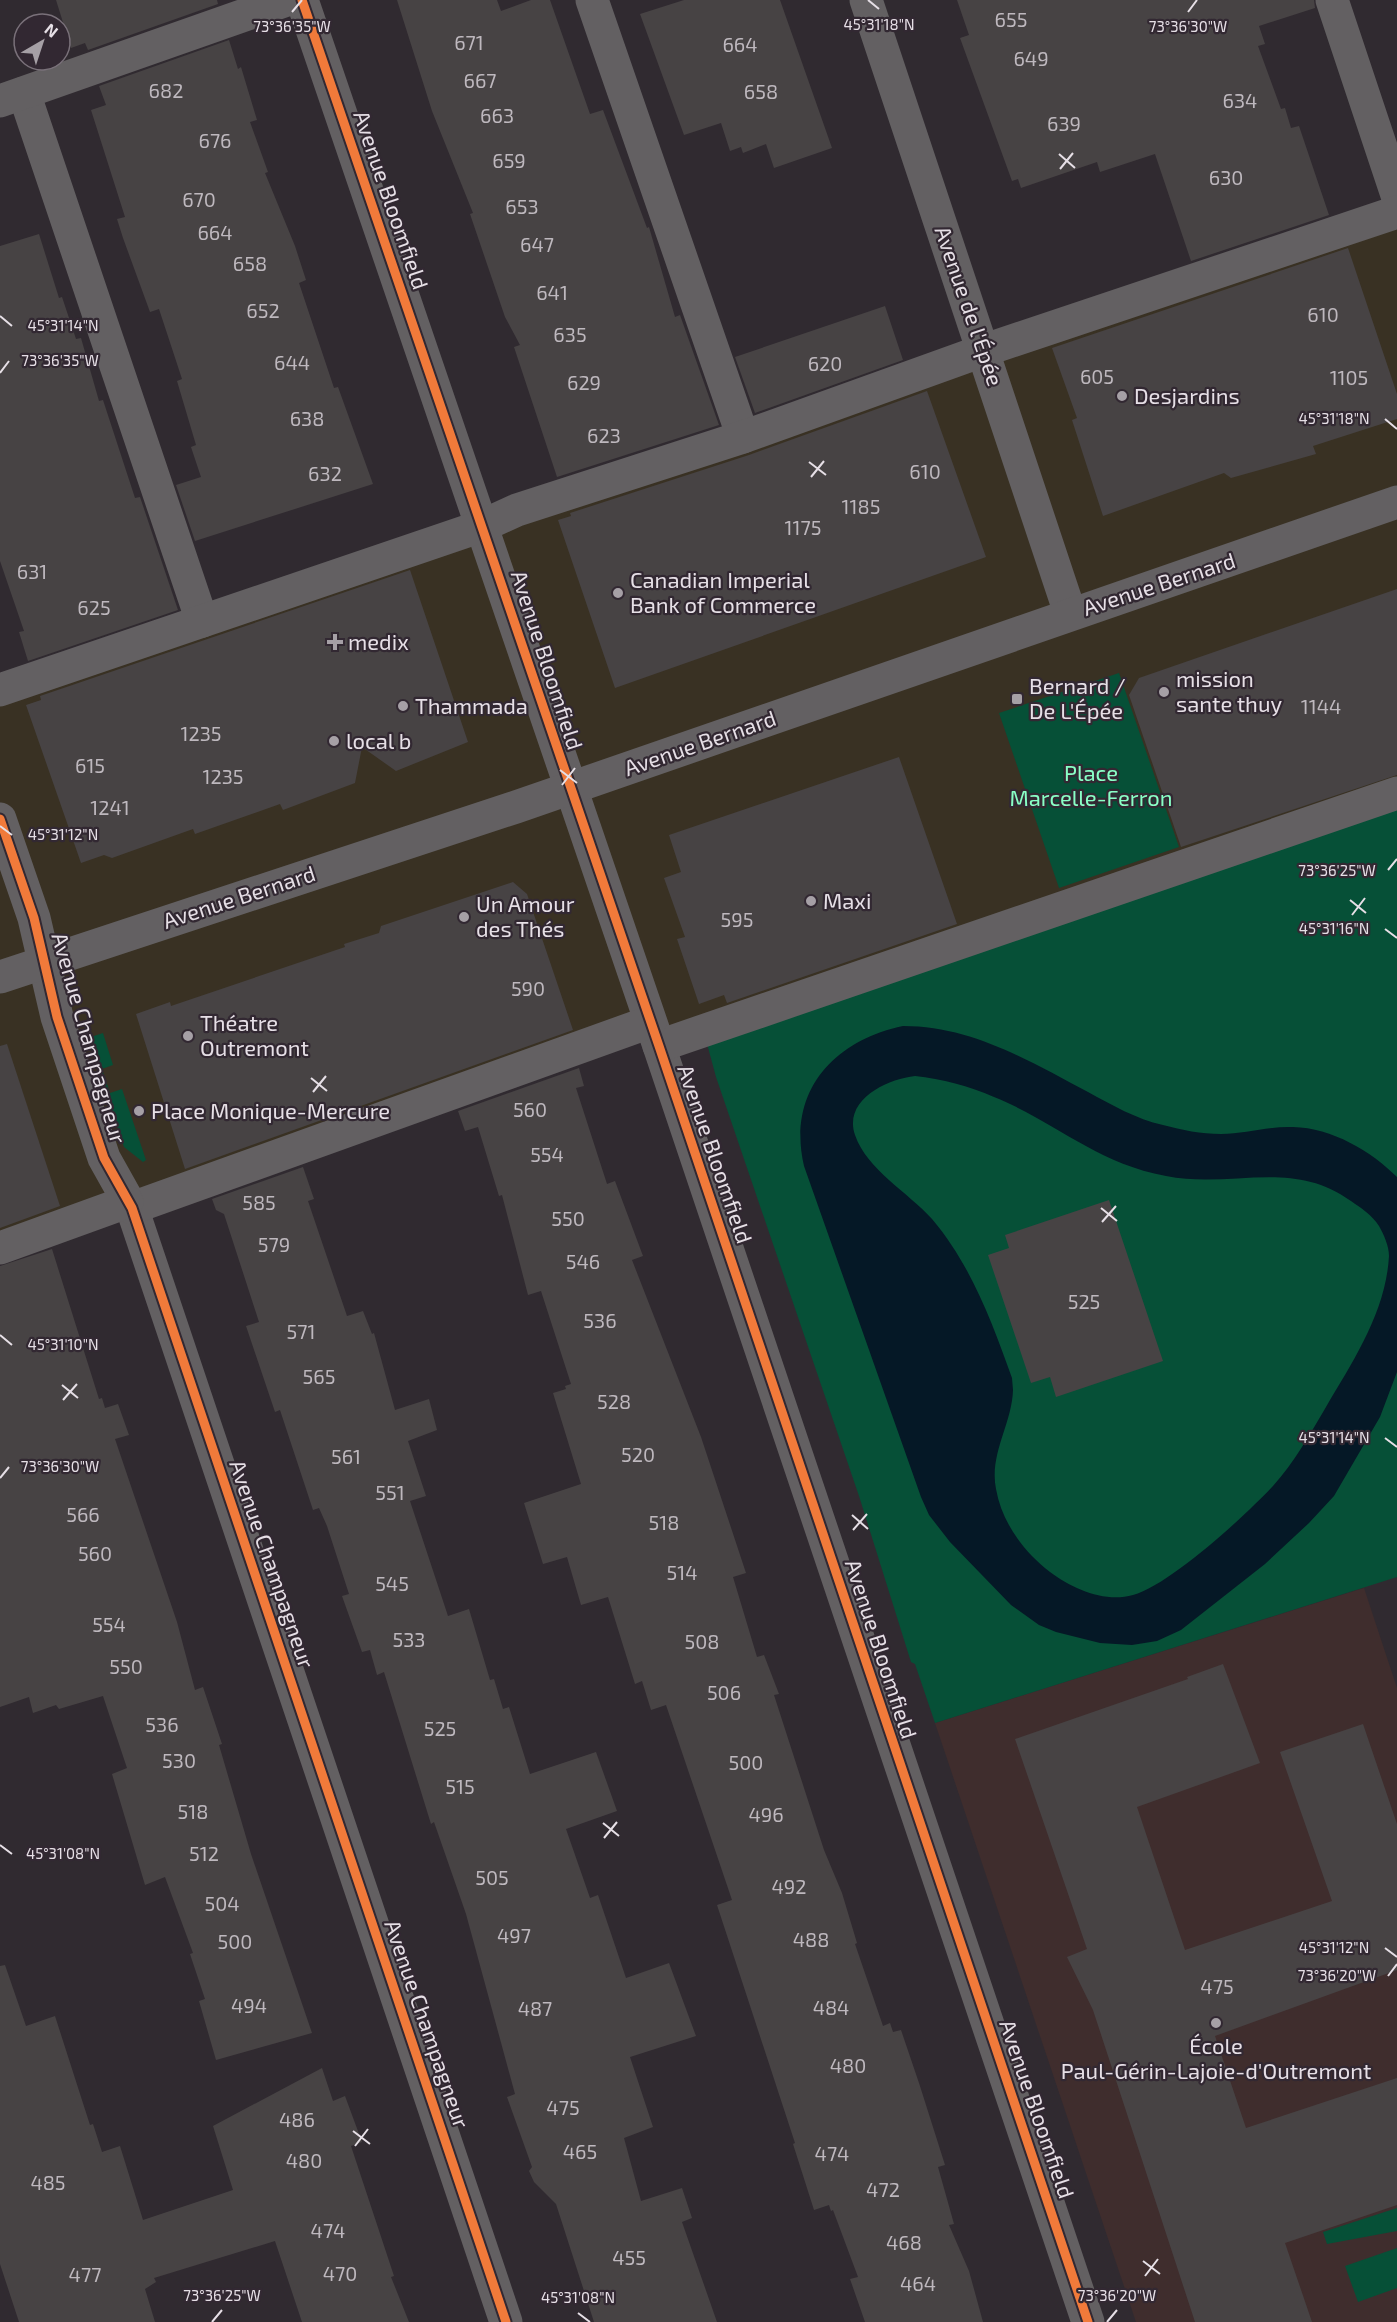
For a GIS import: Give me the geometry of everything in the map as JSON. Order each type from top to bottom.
[{"type":"street","points":[[202,621],[12,97],[287,0]]},
{"type":"street","name":"Avenue Bloomfield","points":[[302,0],[654,1034],[1088,2322]]},
{"type":"street","points":[[592,0],[742,437]]},
{"type":"street","name":"Avenue de l'Épée","points":[[866,0],[985,350],[1070,613]]},
{"type":"street","points":[[1332,0],[1397,195]]},
{"type":"street","points":[[0,690],[482,526],[517,510],[742,437],[985,350],[1397,212]]},
{"type":"street","name":"Avenue Bernard","points":[[0,977],[569,788],[1070,613],[1397,502]]},
{"type":"street","points":[[0,1248],[1397,793]]},
{"type":"street","name":"Avenue Champagneur","points":[[0,819],[34,918],[57,1017],[104,1158],[129,1205],[506,2322]]},
{"type":"shaded area","points":[[1397,212],[1397,793],[659,1046],[650,1022],[0,1251],[0,690]]},
{"type":"shaded area","name":"École Paul-Gérin-Lajoie-d'Outremont","points":[[1364,1588],[1397,1688],[1397,2322],[1136,2322],[935,1723]]},
{"type":"green space","name":"Place Marcelle-Ferron","points":[[1119,673],[1179,847],[1059,888],[999,713]]},
{"type":"green space","points":[[1397,805],[1397,1577],[935,1723],[915,1664],[911,1662],[859,1496],[716,1077],[706,1040]]},
{"type":"green space","points":[[87,1027],[91,1037],[103,1033],[113,1065],[102,1069],[110,1093],[122,1089],[146,1160],[143,1162],[124,1147],[84,1028]]},
{"type":"green space","points":[[1397,2208],[1397,2231],[1327,2244],[1323,2232]]},
{"type":"green space","points":[[1397,2248],[1397,2288],[1358,2302],[1345,2266]]},
{"type":"water","points":[[903,1026],[953,1032],[976,1039],[1022,1057],[1115,1107],[1177,1129],[1221,1134],[1284,1127],[1308,1128],[1336,1136],[1363,1150],[1397,1177],[1397,1372],[1380,1417],[1334,1496],[1309,1523],[1265,1564],[1181,1630],[1157,1641],[1132,1645],[1100,1643],[1056,1632],[1039,1625],[1011,1605],[950,1542],[929,1515],[804,1166],[800,1140],[802,1115],[809,1094],[820,1074],[855,1044],[878,1033]],"holes":[[[915,1076],[965,1086],[994,1097],[1038,1118],[1097,1152],[1141,1170],[1190,1179],[1284,1178],[1306,1181],[1329,1188],[1370,1215],[1379,1226],[1389,1256],[1382,1297],[1347,1372],[1308,1438],[1281,1477],[1245,1514],[1207,1548],[1149,1589],[1133,1595],[1111,1597],[1090,1593],[1069,1584],[1050,1572],[1031,1555],[1003,1514],[995,1476],[998,1451],[1012,1403],[1013,1390],[1012,1378],[997,1336],[969,1275],[946,1237],[922,1209],[878,1170],[861,1148],[855,1135],[853,1123],[855,1111],[870,1093],[892,1082]]]},
{"type":"building","points":[[56,0],[217,0],[218,4],[88,50],[85,43],[72,48],[72,12],[60,12]]},
{"type":"building","points":[[397,0],[497,0],[501,11],[531,0],[550,0],[590,114],[603,110],[647,228],[649,227],[675,317],[680,315],[719,425],[557,477],[514,347],[520,345],[505,317],[470,214],[473,213],[432,111]]},
{"type":"building","points":[[684,0],[780,0],[832,148],[774,168],[766,144],[743,153],[741,147],[730,151],[721,123],[684,135],[640,14]]},
{"type":"building","points":[[957,0],[1314,0],[1315,8],[1259,26],[1265,44],[1258,46],[1281,109],[1285,108],[1291,128],[1299,126],[1329,215],[1191,261],[1155,154],[1100,172],[1097,162],[1021,188],[1018,179],[1012,181],[960,38],[969,35]]},
{"type":"building","points":[[229,40],[238,69],[241,67],[257,120],[250,122],[268,172],[265,173],[295,246],[306,280],[299,283],[334,388],[338,387],[373,484],[195,541],[176,485],[201,477],[191,447],[196,445],[177,381],[182,379],[159,309],[150,312],[123,238],[117,219],[125,217],[91,110],[106,105],[99,86]]},
{"type":"building","points":[[39,234],[59,298],[62,297],[76,339],[81,338],[99,401],[103,400],[135,498],[140,497],[178,610],[28,661],[19,632],[24,631],[0,561],[0,246]]},
{"type":"building","points":[[1348,248],[1397,394],[1397,419],[1313,446],[1316,454],[1231,478],[1224,473],[1103,516],[1072,420],[1077,418],[1052,348]]},
{"type":"building","points":[[885,306],[903,360],[755,413],[735,357]]},
{"type":"building","points":[[927,391],[986,557],[615,688],[558,520],[571,516],[570,513],[749,455]]},
{"type":"building","points":[[410,570],[468,742],[396,771],[362,747],[355,783],[283,810],[280,804],[195,834],[193,829],[112,858],[104,855],[81,863],[26,705],[41,700],[40,696]]},
{"type":"building","points":[[1397,589],[1397,775],[1181,847],[1129,695],[1139,678]]},
{"type":"building","name":"Maxi","points":[[899,757],[957,924],[727,1003],[724,995],[699,1004],[677,939],[685,937],[664,878],[681,872],[669,835]]},
{"type":"building","points":[[513,882],[527,894],[573,1030],[185,1169],[136,1014],[170,1002],[171,1006],[345,947],[344,944],[379,933],[381,926]]},
{"type":"building","points":[[7,1044],[60,1206],[0,1228],[0,1046]]},
{"type":"building","points":[[579,1068],[584,1086],[576,1088],[607,1184],[615,1181],[643,1256],[632,1260],[701,1437],[746,1573],[733,1577],[757,1657],[764,1655],[779,1694],[774,1695],[824,1850],[842,1893],[857,1943],[855,1944],[883,2026],[890,2023],[893,2032],[901,2030],[919,2083],[945,2165],[938,2167],[954,2224],[949,2225],[969,2271],[983,2322],[865,2322],[850,2279],[858,2277],[833,2210],[831,2211],[829,2205],[814,2210],[793,2144],[795,2143],[717,1905],[732,1900],[666,1705],[651,1710],[642,1681],[635,1684],[608,1597],[581,1605],[567,1557],[543,1564],[524,1503],[581,1484],[553,1393],[566,1389],[565,1386],[571,1384],[541,1291],[528,1295],[502,1195],[499,1196],[478,1127],[465,1131],[458,1111]]},
{"type":"building","points":[[303,1167],[314,1199],[308,1201],[347,1316],[363,1311],[372,1334],[374,1333],[395,1410],[429,1399],[437,1430],[408,1441],[426,1496],[410,1501],[448,1616],[469,1609],[490,1680],[494,1679],[503,1709],[509,1707],[530,1774],[596,1752],[617,1811],[566,1829],[590,1898],[598,1895],[626,1978],[669,1963],[696,2036],[630,2057],[653,2127],[624,2138],[641,2201],[682,2188],[692,2218],[682,2222],[717,2322],[594,2322],[556,2204],[534,2182],[529,2171],[532,2167],[507,2097],[515,2094],[466,1914],[434,1822],[431,1824],[384,1672],[377,1675],[370,1650],[362,1652],[342,1596],[349,1594],[327,1526],[319,1508],[313,1510],[280,1410],[275,1412],[246,1326],[259,1322],[224,1214],[216,1210],[212,1199]]},
{"type":"building","points":[[1109,1200],[1163,1361],[1056,1397],[1050,1377],[1031,1383],[988,1255],[1009,1248],[1005,1235]]},
{"type":"building","points":[[52,1249],[99,1399],[102,1398],[105,1408],[118,1404],[129,1435],[115,1439],[177,1622],[195,1690],[203,1687],[222,1744],[219,1745],[251,1854],[312,2033],[216,2060],[199,2001],[205,1999],[190,1954],[193,1953],[165,1877],[145,1885],[112,1774],[127,1768],[103,1696],[59,1709],[56,1705],[33,1713],[29,1697],[0,1707],[0,1266]]},
{"type":"building","points":[[1223,1664],[1260,1763],[1137,1807],[1185,1950],[1332,1901],[1280,1752],[1363,1724],[1397,1824],[1397,1970],[1215,2036],[1246,2128],[1397,2078],[1397,2205],[1285,2243],[1312,2322],[1195,2322],[1093,2010],[1067,1957],[1087,1949],[1015,1739],[1188,1679],[1187,1677]]},
{"type":"building","points":[[5,1965],[26,2026],[55,2016],[90,2125],[93,2124],[102,2152],[120,2146],[143,2220],[233,2190],[213,2126],[322,2068],[333,2101],[345,2096],[362,2142],[351,2146],[394,2276],[391,2277],[409,2322],[302,2322],[275,2241],[154,2278],[156,2282],[145,2289],[155,2322],[19,2322],[0,2264],[0,1966]]},
{"type":"cycle path","points":[[302,0],[659,1046],[1088,2322]]},
{"type":"cycle path","points":[[0,819],[34,918],[57,1017],[104,1158],[132,1208],[506,2322]]},
{"type":"place","name":"Desjardins","points":[[1122,396]]},
{"type":"place","name":"Canadian Imperial Bank of Commerce","points":[[618,593]]},
{"type":"place","name":"medix","points":[[335,642]]},
{"type":"place","name":"mission sante thuy","points":[[1164,692]]},
{"type":"place","name":"Bernard / De L'Épée","points":[[1017,699]]},
{"type":"place","name":"Thammada","points":[[403,706]]},
{"type":"place","name":"local b","points":[[334,741]]},
{"type":"place","name":"Maxi","points":[[811,901]]},
{"type":"place","name":"Un Amour des Thés","points":[[464,917]]},
{"type":"place","name":"Théatre Outremont","points":[[188,1036]]},
{"type":"place","name":"Place Monique-Mercure","points":[[139,1111]]},
{"type":"place","name":"École Paul-Gérin-Lajoie-d'Outremont","points":[[1216,2023]]}]
